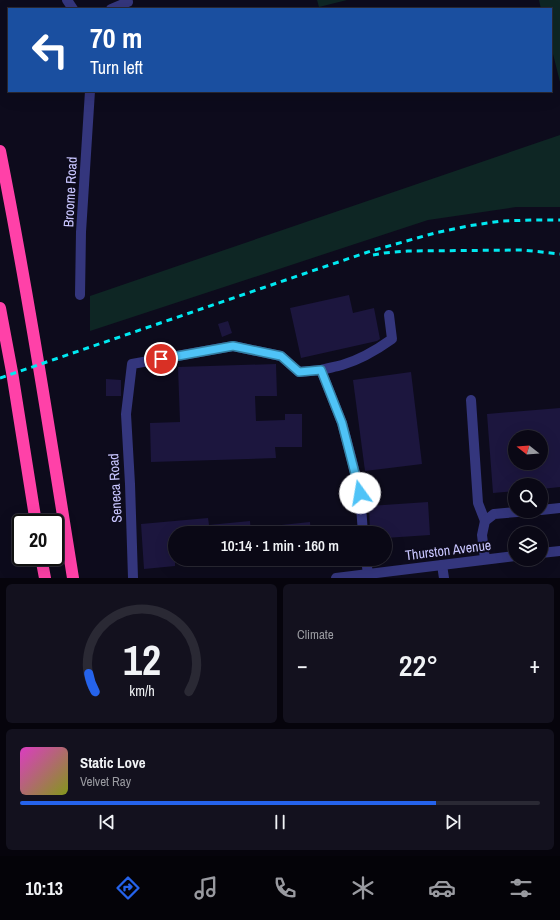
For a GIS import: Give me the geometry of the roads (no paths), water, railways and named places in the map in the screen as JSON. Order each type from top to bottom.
[{"type":"highway","points":[[0,151],[15,227],[38,361],[73,578]]},
{"type":"highway","points":[[0,308],[12,372],[35,514]]},
{"type":"highway","points":[[43,566],[45,578]]},
{"type":"street","points":[[113,8],[128,2]]},
{"type":"street","name":"Broome Road","points":[[80,295],[81,232],[90,92]]},
{"type":"street","points":[[362,526],[360,493],[351,456],[342,423],[321,370],[343,364],[360,357],[392,339],[389,315]]},
{"type":"street","name":"Seneca Road","points":[[133,578],[126,414],[132,364],[233,346],[281,356],[299,372],[321,370]]},
{"type":"street","points":[[471,400],[478,503],[485,521],[482,535],[485,559]]},
{"type":"street","points":[[548,509],[560,508]]},
{"type":"street","points":[[485,521],[494,514],[508,513]]},
{"type":"street","points":[[548,552],[560,551]]},
{"type":"street","name":"Thurston Avenue","points":[[336,578],[364,576],[508,557]]},
{"type":"street","points":[[442,565],[444,578]]},
{"type":"street","points":[[364,576],[365,566]]},
{"type":"railway","points":[[0,378],[371,251],[435,233],[468,226],[501,221],[560,220]]},
{"type":"railway","points":[[373,255],[408,251],[523,250],[560,254]]}]
